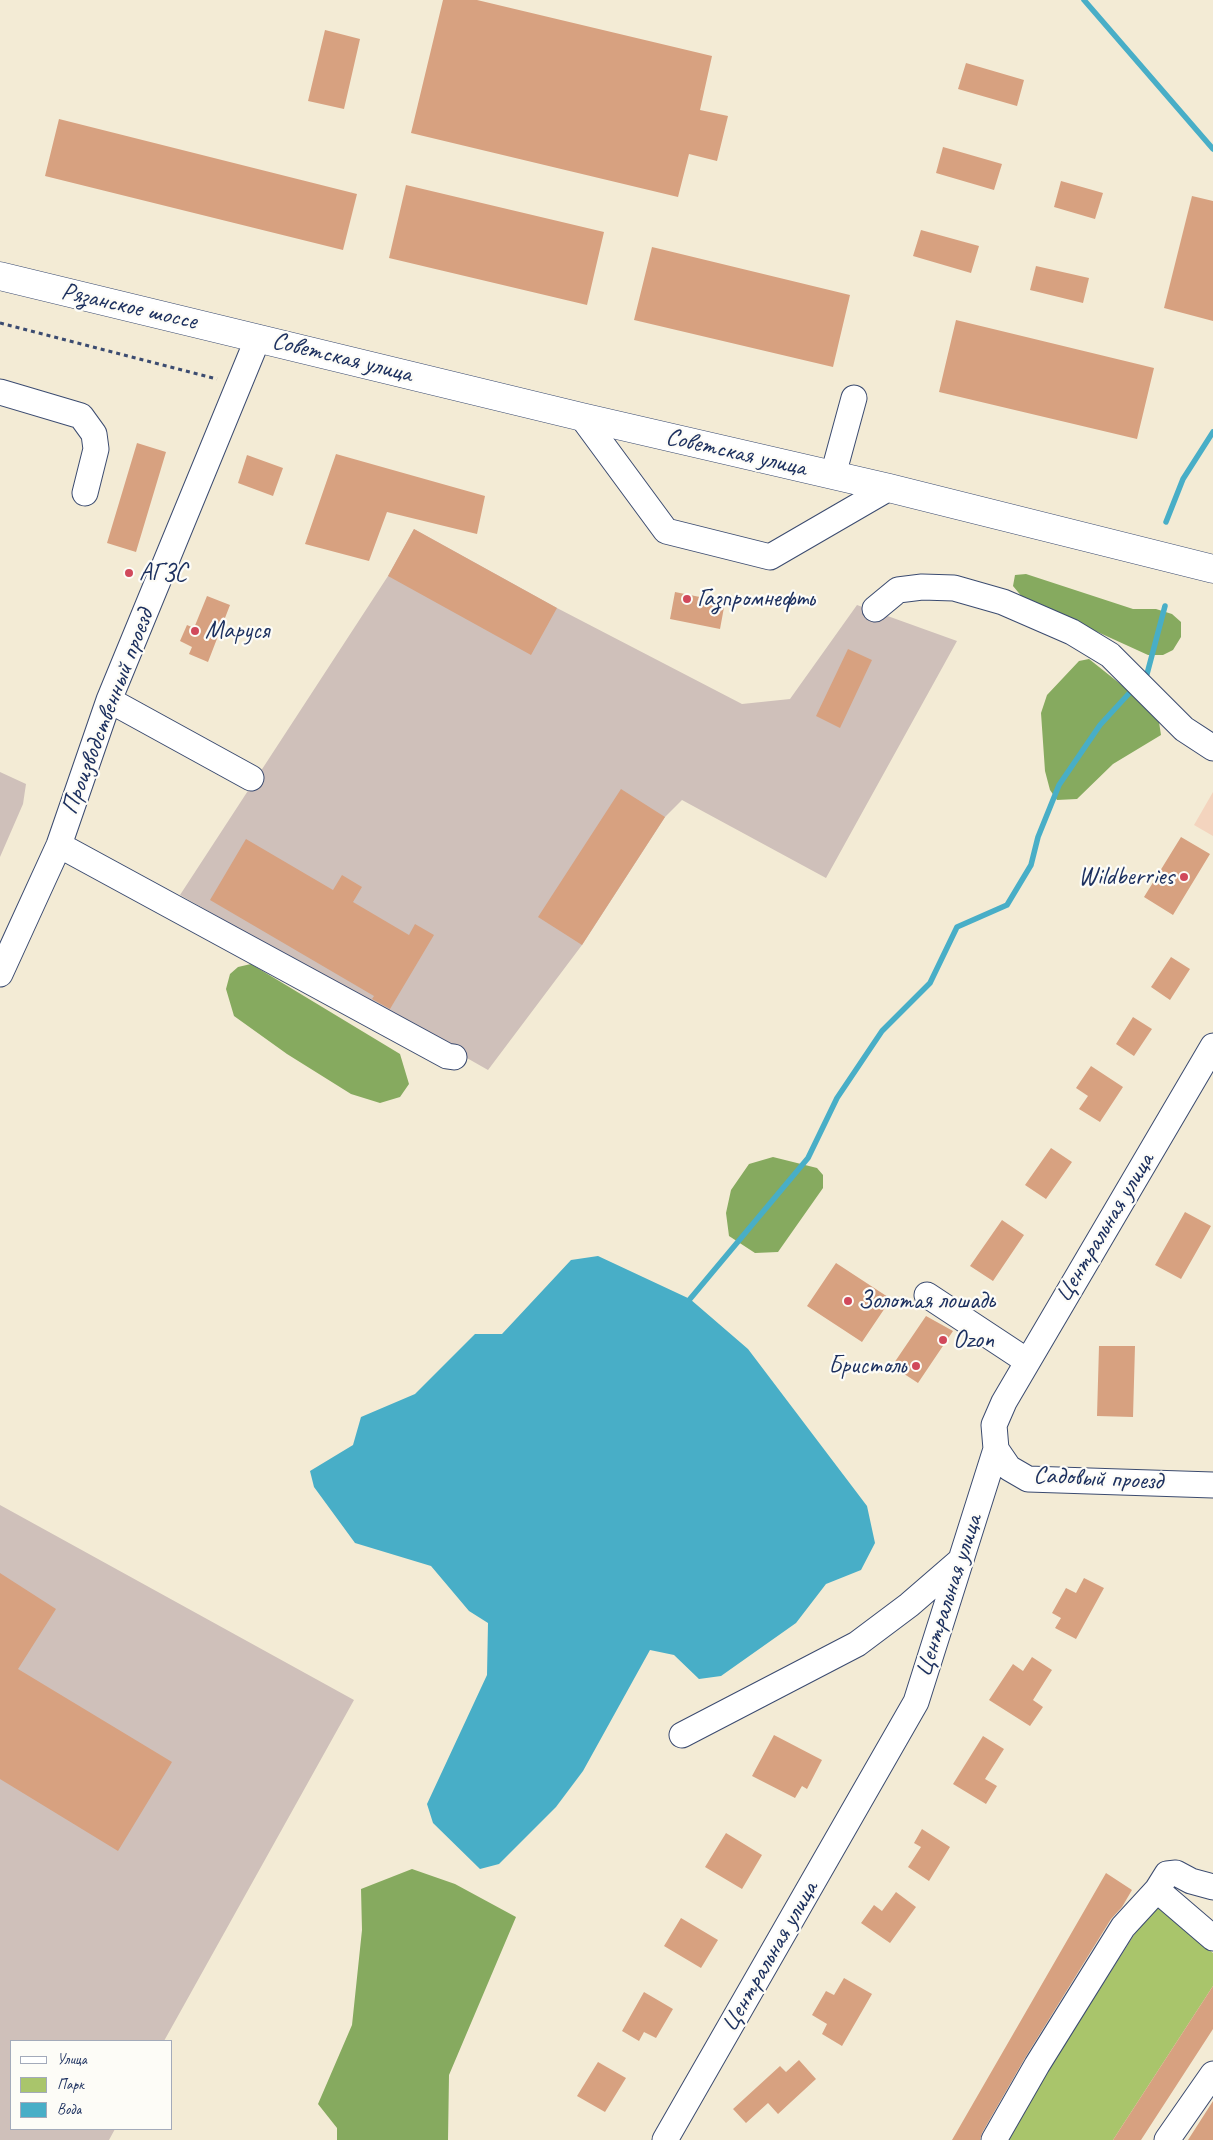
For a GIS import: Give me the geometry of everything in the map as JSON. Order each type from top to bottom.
[{"type":"main road","name":"Рязанское шоссе","points":[[0,276],[258,338]]},
{"type":"main road","name":"Советская улица","points":[[258,338],[582,418],[889,488],[1213,569]]},
{"type":"street","name":"Производственный проезд","points":[[0,974],[59,845],[109,700],[258,338]]},
{"type":"street","points":[[0,392],[81,416],[94,434],[96,449],[84,493]]},
{"type":"street","points":[[833,475],[854,398]]},
{"type":"street","points":[[582,418],[666,531],[770,557],[889,488]]},
{"type":"street","points":[[875,609],[898,590],[922,587],[954,588],[1003,602],[1072,632],[1110,655],[1150,698],[1184,729],[1213,748]]},
{"type":"street","points":[[109,700],[251,778]]},
{"type":"street","points":[[59,845],[447,1056],[454,1057]]},
{"type":"street","name":"Центральная улица","points":[[665,2140],[916,1702],[996,1449],[994,1425],[1004,1402],[1213,1046]]},
{"type":"street","points":[[928,1295],[1027,1361]]},
{"type":"street","name":"Садовый проезд","points":[[996,1449],[1009,1468],[1028,1479],[1213,1485]]},
{"type":"street","points":[[682,1735],[857,1644],[909,1605],[960,1560]]},
{"type":"street","points":[[994,2140],[1037,2065],[1123,1927],[1157,1890],[1167,1874],[1176,1873],[1191,1881],[1213,1887]]},
{"type":"street","points":[[1157,1890],[1213,1938]]},
{"type":"street","points":[[1167,2140],[1213,2074]]},
{"type":"path","points":[[0,323],[239,384]]},
{"type":"shaded area","points":[[414,529],[557,608],[742,704],[790,699],[857,605],[957,641],[826,878],[682,800],[665,817],[582,945],[488,1070],[180,895],[388,576]]},
{"type":"shaded area","points":[[0,772],[26,784],[23,804],[0,857]]},
{"type":"shaded area","points":[[1213,792],[1213,836],[1194,825]]},
{"type":"shaded area","points":[[0,1505],[354,1700],[165,2040],[10,2040],[10,2130],[114,2130],[109,2140],[0,2140]]},
{"type":"green space","points":[[1026,574],[1133,609],[1156,609],[1172,614],[1181,622],[1181,637],[1173,650],[1163,655],[1148,655],[1023,598],[1013,586],[1015,575]]},
{"type":"green space","points":[[1089,659],[1143,702],[1159,722],[1161,735],[1113,764],[1077,799],[1057,800],[1050,790],[1045,771],[1041,713],[1047,695],[1079,661]]},
{"type":"green space","points":[[251,964],[400,1054],[409,1084],[400,1097],[380,1103],[351,1094],[287,1054],[234,1016],[226,989],[230,974],[238,967]]},
{"type":"green space","points":[[773,1157],[817,1168],[823,1175],[823,1188],[778,1252],[755,1253],[729,1236],[726,1213],[731,1190],[749,1164]]},
{"type":"green space","points":[[412,1869],[455,1884],[516,1917],[449,2075],[448,2140],[337,2140],[337,2128],[318,2104],[352,2025],[362,1930],[361,1889]]},
{"type":"green space","points":[[1159,1906],[1213,1953],[1213,1986],[1113,2140],[1004,2140],[1141,1924]]},
{"type":"water","points":[[598,1256],[690,1299],[748,1349],[867,1506],[875,1543],[861,1570],[826,1584],[796,1623],[721,1676],[699,1679],[674,1655],[650,1650],[583,1771],[556,1807],[499,1864],[480,1869],[433,1823],[427,1804],[487,1675],[488,1623],[469,1611],[431,1566],[355,1543],[314,1487],[310,1471],[353,1445],[361,1417],[415,1394],[475,1334],[502,1334],[571,1260]]},
{"type":"building","points":[[443,0],[477,0],[712,56],[700,110],[728,116],[717,161],[689,154],[678,197],[411,133]]},
{"type":"building","points":[[325,30],[360,39],[344,109],[308,101]]},
{"type":"building","points":[[966,63],[1024,80],[1017,106],[958,89]]},
{"type":"building","points":[[59,119],[357,194],[343,250],[45,176]]},
{"type":"building","points":[[943,147],[1002,164],[994,190],[936,173]]},
{"type":"building","points":[[1061,181],[1103,193],[1095,219],[1054,207]]},
{"type":"building","points":[[406,185],[604,232],[587,305],[389,258]]},
{"type":"building","points":[[1192,196],[1213,201],[1213,321],[1164,308]]},
{"type":"building","points":[[921,230],[979,246],[971,273],[913,256]]},
{"type":"building","points":[[652,247],[850,295],[833,367],[634,320]]},
{"type":"building","points":[[1036,266],[1089,278],[1083,303],[1030,290]]},
{"type":"building","points":[[956,320],[1154,368],[1137,439],[939,392]]},
{"type":"building","points":[[137,443],[166,452],[136,552],[107,543]]},
{"type":"building","points":[[336,454],[485,496],[477,534],[387,512],[369,561],[305,544]]},
{"type":"building","points":[[247,455],[283,468],[273,496],[238,483]]},
{"type":"building","points":[[414,529],[557,608],[531,655],[388,576]]},
{"type":"building","points":[[675,592],[725,602],[720,629],[670,619]]},
{"type":"building","name":"Маруся","points":[[207,596],[230,605],[208,662],[189,654],[192,647],[180,641],[187,625],[194,628]]},
{"type":"building","points":[[848,649],[872,660],[840,728],[816,716]]},
{"type":"building","points":[[621,789],[665,817],[582,945],[538,917]]},
{"type":"building","points":[[1181,837],[1210,854],[1173,915],[1144,897]]},
{"type":"building","points":[[246,839],[333,890],[342,875],[362,887],[353,902],[409,935],[415,924],[434,935],[390,1009],[372,999],[374,996],[210,900]]},
{"type":"building","points":[[1171,957],[1190,969],[1170,1000],[1151,987]]},
{"type":"building","points":[[1133,1017],[1152,1029],[1134,1056],[1116,1044]]},
{"type":"building","points":[[1091,1066],[1123,1087],[1100,1122],[1079,1109],[1088,1096],[1076,1088]]},
{"type":"building","points":[[1051,1148],[1072,1162],[1046,1199],[1025,1185]]},
{"type":"building","points":[[1185,1212],[1211,1226],[1181,1279],[1155,1265]]},
{"type":"building","points":[[1002,1220],[1024,1235],[993,1281],[970,1266]]},
{"type":"building","points":[[836,1263],[891,1299],[862,1342],[807,1306]]},
{"type":"building","points":[[926,1316],[953,1331],[918,1383],[892,1366]]},
{"type":"building","points":[[1099,1346],[1135,1346],[1133,1417],[1097,1416]]},
{"type":"building","points":[[0,1573],[56,1609],[18,1669],[172,1762],[118,1851],[0,1779]]},
{"type":"building","points":[[1084,1578],[1104,1588],[1076,1639],[1055,1628],[1061,1618],[1052,1613],[1066,1588],[1076,1593]]},
{"type":"building","points":[[1032,1657],[1052,1670],[1033,1700],[1043,1707],[1030,1726],[989,1700],[1013,1664],[1023,1671]]},
{"type":"building","points":[[774,1735],[822,1760],[807,1789],[802,1786],[795,1798],[752,1776]]},
{"type":"building","points":[[983,1736],[1004,1749],[985,1779],[997,1786],[986,1804],[953,1784]]},
{"type":"building","points":[[922,1829],[950,1847],[929,1881],[908,1867],[921,1847],[914,1843]]},
{"type":"building","points":[[726,1833],[762,1855],[742,1889],[705,1867]]},
{"type":"building","points":[[1106,1873],[1132,1890],[1122,1907],[1111,1919],[1025,2058],[982,2133],[980,2140],[952,2140]]},
{"type":"building","points":[[896,1892],[916,1907],[890,1943],[861,1923],[874,1905],[882,1911]]},
{"type":"building","points":[[681,1918],[718,1940],[701,1968],[664,1946]]},
{"type":"building","points":[[844,1978],[872,1994],[842,2046],[822,2034],[827,2024],[812,2015],[826,1991],[834,1995]]},
{"type":"building","points":[[1213,1986],[1213,2029],[1141,2140],[1113,2140]]},
{"type":"building","points":[[644,1992],[673,2009],[656,2038],[644,2032],[639,2041],[622,2031]]},
{"type":"building","points":[[799,2060],[816,2079],[778,2114],[768,2103],[746,2123],[733,2109],[780,2066],[786,2072]]},
{"type":"building","points":[[598,2062],[626,2078],[605,2112],[577,2096]]},
{"type":"building","points":[[1213,2101],[1213,2140],[1188,2140]]},
{"type":"waterway","points":[[1084,0],[1213,149]]},
{"type":"waterway","points":[[1166,522],[1183,479],[1213,432]]},
{"type":"waterway","points":[[1142,680],[1147,674],[1165,606]]},
{"type":"waterway","points":[[690,1299],[808,1158],[837,1098],[882,1031],[930,983],[957,927],[1007,905],[1031,865],[1038,837],[1059,785],[1100,725],[1134,688]]},
{"type":"place","name":"АГЗС","points":[[129,573]]},
{"type":"place","name":"Газпромнефть","points":[[687,599]]},
{"type":"place","name":"Маруся","points":[[195,631]]},
{"type":"place","name":"Wildberries","points":[[1184,877]]},
{"type":"place","name":"Золотая лошадь","points":[[848,1301]]},
{"type":"place","name":"Ozon","points":[[943,1340]]},
{"type":"place","name":"Бристоль","points":[[916,1366]]}]
